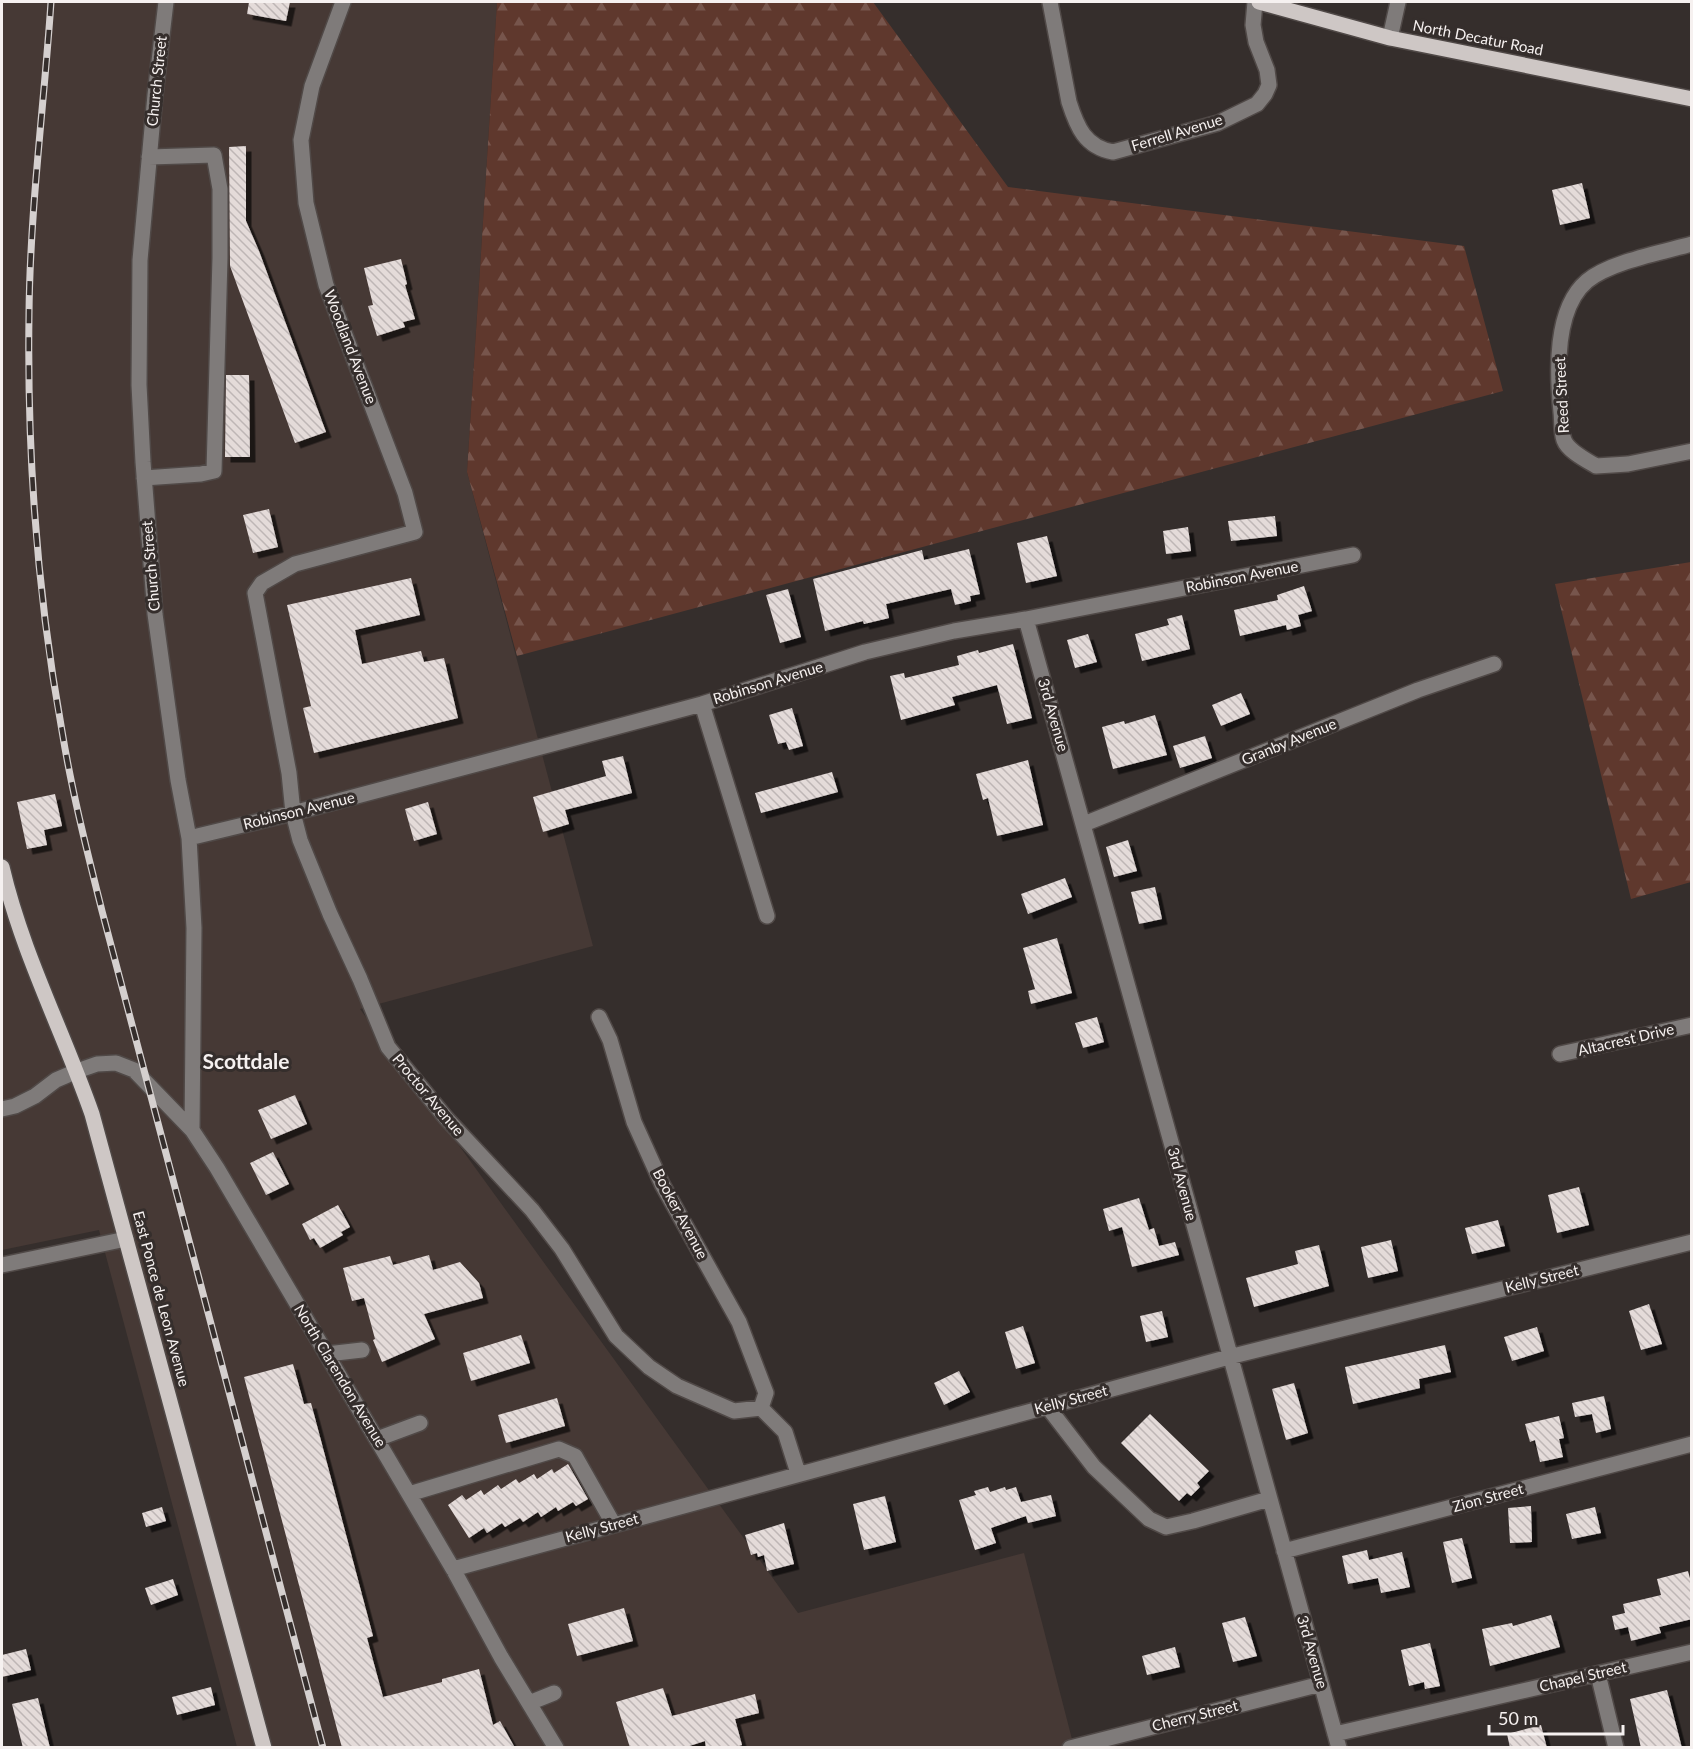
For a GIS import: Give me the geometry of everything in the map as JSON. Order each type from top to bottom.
[{"type":"main road","name":"North Decatur Road","points":[[1257,2],[1390,38],[1692,99]]},
{"type":"main road","name":"East Ponce de Leon Avenue","points":[[2,867],[10,904],[26,949],[92,1113],[264,1748]]},
{"type":"street","name":"Church Street","points":[[166,2],[149,157],[140,281],[139,385],[155,614],[178,780],[189,838],[194,928],[192,1130]]},
{"type":"street","name":"Woodland Avenue","points":[[262,583],[295,564],[415,532],[405,493],[326,285],[306,202],[302,140],[305,118],[312,86],[343,2]]},
{"type":"street","name":"Ferrell Avenue","points":[[1050,2],[1069,102],[1074,117],[1090,143],[1101,150],[1113,152],[1218,123],[1257,104],[1269,85],[1267,70],[1253,28],[1257,2]]},
{"type":"street","points":[[1390,38],[1398,2]]},
{"type":"street","points":[[144,478],[213,471],[220,258],[220,189],[214,155],[149,157]]},
{"type":"street","name":"Reed Street","points":[[1692,244],[1643,257],[1615,267],[1587,281],[1568,309],[1559,347],[1558,383],[1564,440],[1574,451],[1596,466],[1628,464],[1692,451]]},
{"type":"street","name":"Robinson Avenue","points":[[189,838],[292,813],[702,704],[865,652],[954,631],[1353,555]]},
{"type":"street","name":"Proctor Avenue","points":[[262,583],[255,593],[289,773],[292,813],[300,840],[330,914],[388,1047],[446,1118],[532,1210],[562,1249],[616,1336],[649,1367],[677,1386],[734,1411],[761,1408]]},
{"type":"street","name":"3rd Avenue","points":[[1026,619],[1337,1741]]},
{"type":"street","name":"Granby Avenue","points":[[1084,824],[1418,690],[1494,664]]},
{"type":"street","points":[[702,704],[767,916]]},
{"type":"street","name":"Booker Avenue","points":[[599,1017],[610,1040],[634,1122],[662,1184],[739,1322],[766,1393],[761,1408]]},
{"type":"street","name":"Altacrest Drive","points":[[1560,1054],[1692,1025]]},
{"type":"street","name":"North Clarendon Avenue","points":[[2,1109],[15,1106],[35,1096],[56,1080],[77,1071],[97,1064],[116,1063],[134,1070],[192,1130],[327,1354],[453,1569],[501,1658],[556,1748]]},
{"type":"street","points":[[2,1265],[126,1239]]},
{"type":"street","name":"Kelly Street","points":[[453,1569],[1229,1357],[1692,1242]]},
{"type":"street","points":[[327,1354],[362,1350]]},
{"type":"street","points":[[1047,1406],[1094,1467],[1149,1519],[1166,1527],[1269,1499]]},
{"type":"street","points":[[761,1408],[784,1432],[798,1473]]},
{"type":"street","points":[[377,1439],[420,1423]]},
{"type":"street","name":"Zion Street","points":[[1284,1551],[1692,1444]]},
{"type":"street","points":[[409,1494],[559,1449],[575,1456],[614,1525]]},
{"type":"street","name":"Chapel Street","points":[[1337,1741],[1692,1652]]},
{"type":"street","points":[[1598,1674],[1616,1748]]},
{"type":"street","name":"Cherry Street","points":[[1070,1748],[1321,1684]]},
{"type":"street","points":[[529,1703],[554,1693]]},
{"type":"shaded area","points":[[2,2],[497,2],[467,472],[593,946],[360,1009],[798,1613],[1024,1553],[1074,1747],[237,1747],[99,1230],[2,1250]]},
{"type":"green space","points":[[497,2],[873,2],[1008,187],[1464,246],[1503,391],[517,656],[467,472]]},
{"type":"green space","points":[[1691,562],[1691,882],[1631,899],[1555,584]]},
{"type":"building","points":[[249,2],[290,2],[286,21],[247,14]]},
{"type":"building","points":[[246,146],[246,221],[326,432],[295,443],[230,266],[229,147]]},
{"type":"building","points":[[1582,183],[1590,218],[1560,225],[1552,190]]},
{"type":"building","points":[[401,259],[407,284],[405,285],[415,319],[403,322],[405,327],[377,336],[368,306],[373,305],[364,268]]},
{"type":"building","points":[[226,375],[249,375],[250,457],[225,457]]},
{"type":"building","points":[[269,509],[278,547],[253,553],[243,515]]},
{"type":"building","points":[[1275,516],[1277,536],[1231,541],[1228,521]]},
{"type":"building","points":[[1188,527],[1191,551],[1166,554],[1163,531]]},
{"type":"building","points":[[1047,536],[1057,576],[1026,583],[1017,543]]},
{"type":"building","points":[[969,549],[980,594],[970,596],[971,601],[955,605],[951,589],[886,604],[889,618],[864,624],[863,621],[825,631],[813,579],[922,550],[924,560]]},
{"type":"building","points":[[411,578],[420,615],[355,630],[362,664],[421,651],[424,662],[444,658],[458,718],[314,753],[303,708],[311,706],[287,605]]},
{"type":"building","points":[[1304,586],[1312,611],[1298,615],[1301,626],[1287,630],[1286,625],[1240,636],[1234,610],[1278,600],[1277,595]]},
{"type":"building","points":[[788,589],[801,637],[780,643],[766,595]]},
{"type":"building","points":[[1182,615],[1190,649],[1142,661],[1135,634],[1169,625],[1167,619]]},
{"type":"building","points":[[1088,634],[1097,662],[1075,668],[1067,640]]},
{"type":"building","points":[[1013,644],[1032,718],[1007,724],[997,685],[952,697],[955,705],[901,720],[890,676],[904,673],[905,678],[959,665],[957,656]]},
{"type":"building","points":[[1241,693],[1250,714],[1221,726],[1212,705]]},
{"type":"building","points":[[792,708],[803,746],[789,750],[786,742],[778,744],[769,715]]},
{"type":"building","points":[[1155,715],[1167,755],[1113,769],[1102,727],[1124,721],[1125,724]]},
{"type":"building","points":[[1205,736],[1212,758],[1180,768],[1173,746]]},
{"type":"building","points":[[623,756],[632,793],[565,810],[569,824],[543,832],[533,797],[606,776],[602,761]]},
{"type":"building","points":[[1028,760],[1043,825],[997,836],[988,798],[983,800],[976,774]]},
{"type":"building","points":[[832,772],[838,792],[761,813],[755,793]]},
{"type":"building","points":[[55,794],[62,826],[44,830],[47,845],[27,849],[17,802]]},
{"type":"building","points":[[428,802],[437,834],[414,841],[405,809]]},
{"type":"building","points":[[1128,840],[1137,871],[1114,877],[1106,847]]},
{"type":"building","points":[[1065,878],[1072,897],[1028,914],[1021,894]]},
{"type":"building","points":[[1155,887],[1162,919],[1139,924],[1131,892]]},
{"type":"building","points":[[1057,938],[1072,993],[1031,1004],[1028,991],[1035,989],[1023,948]]},
{"type":"building","points":[[1097,1017],[1104,1042],[1083,1048],[1075,1023]]},
{"type":"building","points":[[295,1095],[307,1124],[271,1139],[258,1110]]},
{"type":"building","points":[[273,1152],[289,1184],[266,1195],[250,1163]]},
{"type":"building","points":[[1579,1187],[1589,1225],[1557,1233],[1548,1195]]},
{"type":"building","points":[[1139,1198],[1149,1230],[1154,1228],[1159,1246],[1175,1242],[1179,1255],[1132,1267],[1122,1227],[1109,1231],[1103,1209]]},
{"type":"building","points":[[338,1205],[350,1227],[341,1232],[343,1235],[320,1248],[314,1238],[310,1240],[302,1224]]},
{"type":"building","points":[[1498,1220],[1505,1246],[1472,1254],[1465,1228]]},
{"type":"building","points":[[1391,1240],[1398,1271],[1368,1278],[1361,1247]]},
{"type":"building","points":[[1319,1245],[1329,1286],[1254,1307],[1246,1278],[1298,1264],[1295,1251]]},
{"type":"building","points":[[429,1255],[433,1270],[460,1262],[479,1283],[483,1298],[424,1314],[435,1339],[382,1362],[373,1340],[375,1339],[364,1298],[352,1301],[343,1268],[390,1256],[393,1265]]},
{"type":"building","points":[[1649,1304],[1662,1344],[1641,1350],[1629,1311]]},
{"type":"building","points":[[1162,1311],[1168,1337],[1146,1342],[1140,1316]]},
{"type":"building","points":[[1023,1326],[1035,1363],[1016,1369],[1005,1332]]},
{"type":"building","points":[[1537,1327],[1544,1351],[1512,1361],[1504,1337]]},
{"type":"building","points":[[521,1335],[530,1363],[471,1381],[463,1353]]},
{"type":"building","points":[[1445,1345],[1451,1372],[1419,1379],[1420,1388],[1353,1404],[1345,1367]]},
{"type":"building","points":[[293,1364],[304,1404],[311,1403],[373,1636],[367,1638],[383,1697],[442,1682],[442,1679],[479,1669],[493,1725],[500,1721],[515,1748],[342,1748],[244,1377]]},
{"type":"building","points":[[959,1371],[970,1392],[944,1405],[934,1383]]},
{"type":"building","points":[[1294,1383],[1308,1433],[1286,1440],[1272,1389]]},
{"type":"building","points":[[1604,1396],[1611,1429],[1596,1433],[1592,1414],[1575,1417],[1572,1403]]},
{"type":"building","points":[[557,1398],[565,1426],[506,1443],[498,1415]]},
{"type":"building","points":[[1150,1414],[1209,1471],[1197,1483],[1200,1487],[1191,1496],[1187,1493],[1179,1501],[1121,1443]]},
{"type":"building","points":[[1559,1416],[1564,1438],[1559,1439],[1563,1457],[1540,1462],[1535,1440],[1530,1442],[1525,1424]]},
{"type":"building","points":[[568,1464],[588,1499],[576,1506],[573,1502],[558,1511],[556,1507],[541,1517],[538,1512],[523,1522],[520,1518],[505,1527],[502,1523],[487,1533],[484,1528],[469,1538],[448,1505],[462,1495],[466,1500],[481,1490],[484,1495],[498,1485],[501,1489],[516,1479],[519,1483],[534,1474],[537,1479],[552,1469],[554,1473]]},
{"type":"building","points":[[988,1487],[990,1492],[1005,1487],[1006,1490],[1016,1487],[1021,1502],[1051,1495],[1056,1516],[1028,1523],[1026,1516],[991,1528],[996,1543],[975,1550],[959,1500],[976,1495],[974,1491]]},
{"type":"building","points":[[885,1496],[896,1542],[864,1550],[853,1504]]},
{"type":"building","points":[[1531,1506],[1532,1542],[1510,1543],[1508,1508]]},
{"type":"building","points":[[162,1507],[166,1521],[146,1527],[142,1513]]},
{"type":"building","points":[[1595,1507],[1601,1533],[1572,1539],[1566,1514]]},
{"type":"building","points":[[784,1523],[794,1564],[767,1571],[764,1555],[758,1557],[757,1553],[751,1555],[745,1535]]},
{"type":"building","points":[[1462,1538],[1472,1578],[1452,1583],[1443,1542]]},
{"type":"building","points":[[1367,1550],[1369,1560],[1402,1552],[1410,1587],[1381,1593],[1378,1578],[1348,1584],[1342,1556]]},
{"type":"building","points":[[1688,1571],[1692,1586],[1692,1619],[1659,1627],[1661,1633],[1631,1641],[1628,1627],[1615,1630],[1612,1616],[1625,1613],[1623,1604],[1661,1595],[1657,1579]]},
{"type":"building","points":[[173,1579],[178,1595],[151,1605],[145,1588]]},
{"type":"building","points":[[624,1608],[633,1641],[577,1656],[568,1624]]},
{"type":"building","points":[[1551,1615],[1560,1647],[1490,1666],[1482,1629],[1512,1623],[1513,1626]]},
{"type":"building","points":[[1245,1617],[1257,1656],[1233,1662],[1222,1623]]},
{"type":"building","points":[[1430,1643],[1440,1686],[1425,1689],[1424,1682],[1409,1686],[1401,1650]]},
{"type":"building","points":[[1175,1647],[1180,1667],[1147,1675],[1142,1656]]},
{"type":"building","points":[[26,1649],[31,1670],[2,1677],[2,1655]]},
{"type":"building","points":[[211,1687],[215,1705],[177,1715],[172,1697]]},
{"type":"building","points":[[663,1688],[672,1716],[755,1694],[759,1713],[735,1719],[742,1745],[732,1748],[706,1748],[705,1741],[683,1748],[630,1748],[616,1702]]},
{"type":"building","points":[[1667,1690],[1682,1748],[1641,1748],[1630,1699]]},
{"type":"building","points":[[38,1698],[50,1748],[23,1748],[12,1704]]},
{"type":"building","points":[[1541,1725],[1547,1748],[1510,1748],[1507,1734]]},
{"type":"railway","points":[[51,2],[32,236],[29,366],[35,523],[53,679],[85,844],[323,1748]]},
{"type":"district","name":"Scottdale","points":[[246,1062]]}]
